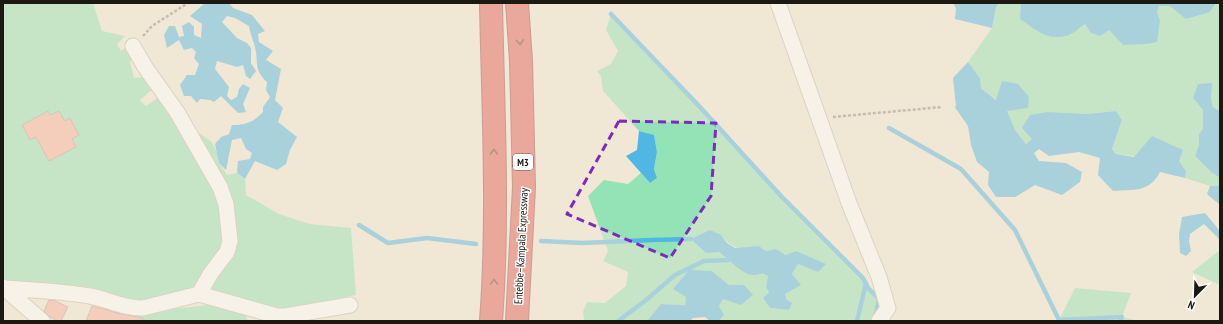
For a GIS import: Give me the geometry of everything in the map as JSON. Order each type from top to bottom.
[{"type":"highway","points":[[491,3],[495,184],[494,287],[491,321]]},
{"type":"highway","name":"Entebbe–Kampala Expressway","points":[[517,3],[521,61],[524,187],[517,321]]},
{"type":"street","points":[[778,3],[849,203],[879,277],[888,308],[879,321]]},
{"type":"street","points":[[133,46],[145,67],[177,112],[220,187],[226,204],[230,241],[227,252],[211,273],[199,294]]},
{"type":"street","points":[[3,287],[83,295],[135,308],[143,308],[199,294],[277,316],[350,305]]},
{"type":"street","points":[[3,287],[42,321]]},
{"type":"path","points":[[133,46],[152,26],[188,3]]},
{"type":"path","points":[[819,118],[942,107]]},
{"type":"highlighted area","points":[[619,121],[716,123],[711,196],[670,258],[567,214]]},
{"type":"green space","points":[[3,3],[93,3],[102,31],[125,36],[117,44],[121,51],[132,43],[134,56],[130,62],[134,78],[152,76],[154,88],[140,100],[146,106],[162,95],[182,105],[181,124],[196,131],[212,142],[218,155],[219,163],[227,175],[237,173],[245,179],[246,195],[279,214],[310,224],[351,228],[356,295],[275,311],[197,289],[136,302],[3,281]]},
{"type":"green space","points":[[999,3],[1023,3],[1021,4],[1070,35],[1085,24],[1091,33],[1109,30],[1123,45],[1160,20],[1157,12],[1159,6],[1170,6],[1210,12],[1216,3],[1220,3],[1220,111],[1213,107],[1211,98],[1193,98],[1203,110],[1203,129],[1199,134],[1199,145],[1195,156],[1211,172],[1220,178],[1220,186],[1210,186],[1185,178],[1186,171],[1179,161],[1116,154],[1112,149],[1122,120],[1116,111],[1085,114],[1032,139],[1026,144],[1015,130],[997,100],[981,88],[980,78],[968,62],[992,28],[996,7]]},
{"type":"green space","points":[[611,14],[700,107],[781,196],[863,278],[868,288],[879,299],[875,321],[719,321],[724,315],[719,306],[723,299],[744,285],[729,285],[712,271],[686,297],[685,305],[661,304],[647,321],[584,321],[583,312],[587,302],[605,303],[626,286],[628,272],[603,261],[608,251],[588,196],[604,180],[628,184],[641,173],[650,183],[657,178],[654,169],[657,152],[654,136],[639,131],[603,91],[601,76],[597,71],[611,64],[618,51],[606,30]],"holes":[[[721,235],[738,248],[759,246],[766,251],[776,249],[818,272],[798,263],[792,274],[793,290],[785,293],[790,310],[770,308],[763,298],[769,292],[766,288],[769,276],[763,274],[754,275],[741,270],[719,252]]]},
{"type":"green space","points":[[1220,250],[1220,285],[1192,272]]},
{"type":"green space","points":[[1075,288],[1131,293],[1122,317],[1139,321],[1053,321],[1059,320]]},
{"type":"green space","points":[[216,304],[242,310],[248,321],[112,321],[119,305],[181,308]]},
{"type":"water","points":[[205,3],[229,3],[233,8],[252,15],[265,31],[258,34],[259,42],[273,51],[266,60],[281,69],[275,100],[283,108],[278,122],[297,137],[290,150],[286,164],[277,170],[255,161],[245,179],[237,173],[238,161],[250,159],[252,153],[246,149],[241,138],[232,140],[226,170],[219,163],[215,144],[221,137],[229,134],[232,125],[249,122],[260,115],[263,112],[263,107],[270,97],[266,90],[267,82],[257,66],[255,47],[249,26],[235,18],[227,16],[222,22],[237,38],[247,43],[251,48],[251,63],[256,71],[250,79],[246,76],[243,65],[237,67],[217,61],[215,69],[229,87],[227,96],[231,100],[237,97],[239,89],[243,84],[250,88],[243,104],[246,112],[238,113],[221,96],[214,102],[200,99],[197,103],[191,96],[184,96],[180,85],[187,75],[195,75],[199,64],[194,58],[196,52],[192,48],[184,50],[179,40],[167,48],[164,35],[169,26],[175,26],[179,37],[184,36],[182,26],[189,22],[194,27],[194,35],[201,38],[202,24],[190,16]]},
{"type":"water","points":[[953,3],[999,3],[996,7],[992,28],[955,19],[956,8]]},
{"type":"water","points":[[1021,3],[1216,3],[1210,12],[1186,19],[1170,6],[1159,6],[1157,12],[1160,20],[1157,42],[1123,45],[1109,30],[1100,36],[1091,33],[1085,24],[1071,34],[1062,37],[1043,34],[1020,19]]},
{"type":"water","points":[[968,62],[980,78],[981,88],[996,100],[1002,81],[1018,84],[1029,97],[1028,108],[1007,111],[1015,130],[1026,144],[1032,139],[1022,128],[1030,115],[1047,112],[1085,114],[1116,111],[1122,120],[1112,149],[1116,154],[1134,157],[1152,136],[1183,150],[1179,161],[1186,171],[1185,178],[1160,172],[1156,179],[1146,187],[1134,190],[1113,191],[1098,175],[1100,158],[1079,152],[1049,156],[1039,149],[1034,153],[1039,161],[1066,163],[1082,172],[1080,182],[1062,195],[1035,185],[1015,197],[996,197],[988,185],[989,172],[977,162],[971,145],[968,126],[954,106],[956,107],[953,78]]},
{"type":"water","points":[[1212,83],[1211,98],[1213,107],[1220,111],[1220,178],[1211,172],[1195,156],[1199,145],[1199,134],[1203,129],[1203,110],[1193,98],[1198,84]]},
{"type":"water","points":[[639,131],[654,135],[657,152],[654,169],[657,178],[650,183],[626,156],[637,150]]},
{"type":"water","points":[[1210,186],[1220,186],[1220,205],[1207,194]]},
{"type":"water","points":[[1205,213],[1220,231],[1220,240],[1204,224],[1190,234],[1189,241],[1191,251],[1186,256],[1180,253],[1179,234],[1182,217]]},
{"type":"water","points":[[710,230],[721,235],[727,243],[735,248],[759,246],[766,251],[776,249],[786,255],[796,251],[826,264],[818,272],[798,264],[792,274],[801,285],[785,294],[787,300],[792,303],[789,310],[770,308],[763,298],[769,292],[766,288],[768,276],[762,274],[749,274],[735,266],[719,252],[706,253],[691,239]]},
{"type":"water","points":[[689,270],[712,271],[729,285],[744,285],[753,295],[741,305],[723,299],[719,306],[724,315],[719,321],[710,321],[705,317],[693,318],[690,321],[647,321],[661,304],[685,305],[686,297],[673,289]]},
{"type":"building","points":[[48,111],[50,115],[59,111],[65,121],[70,118],[79,135],[72,139],[76,147],[49,161],[36,137],[30,140],[22,125]]},
{"type":"building","points":[[49,300],[53,300],[68,307],[61,321],[50,317],[44,311]]},
{"type":"building","points":[[92,306],[139,317],[144,319],[144,321],[86,321]]},
{"type":"waterway","points":[[611,14],[700,107],[781,196],[863,278],[868,288],[879,299],[876,315]]},
{"type":"waterway","points":[[889,128],[961,169],[1015,230],[1059,320],[1122,317],[1120,321]]},
{"type":"waterway","points":[[359,225],[388,243],[427,238],[476,244]]},
{"type":"waterway","points":[[541,241],[583,243],[691,239]]},
{"type":"waterway","points":[[618,321],[645,301],[675,275],[704,261],[728,260]]},
{"type":"waterway","points":[[857,321],[866,283]]}]
